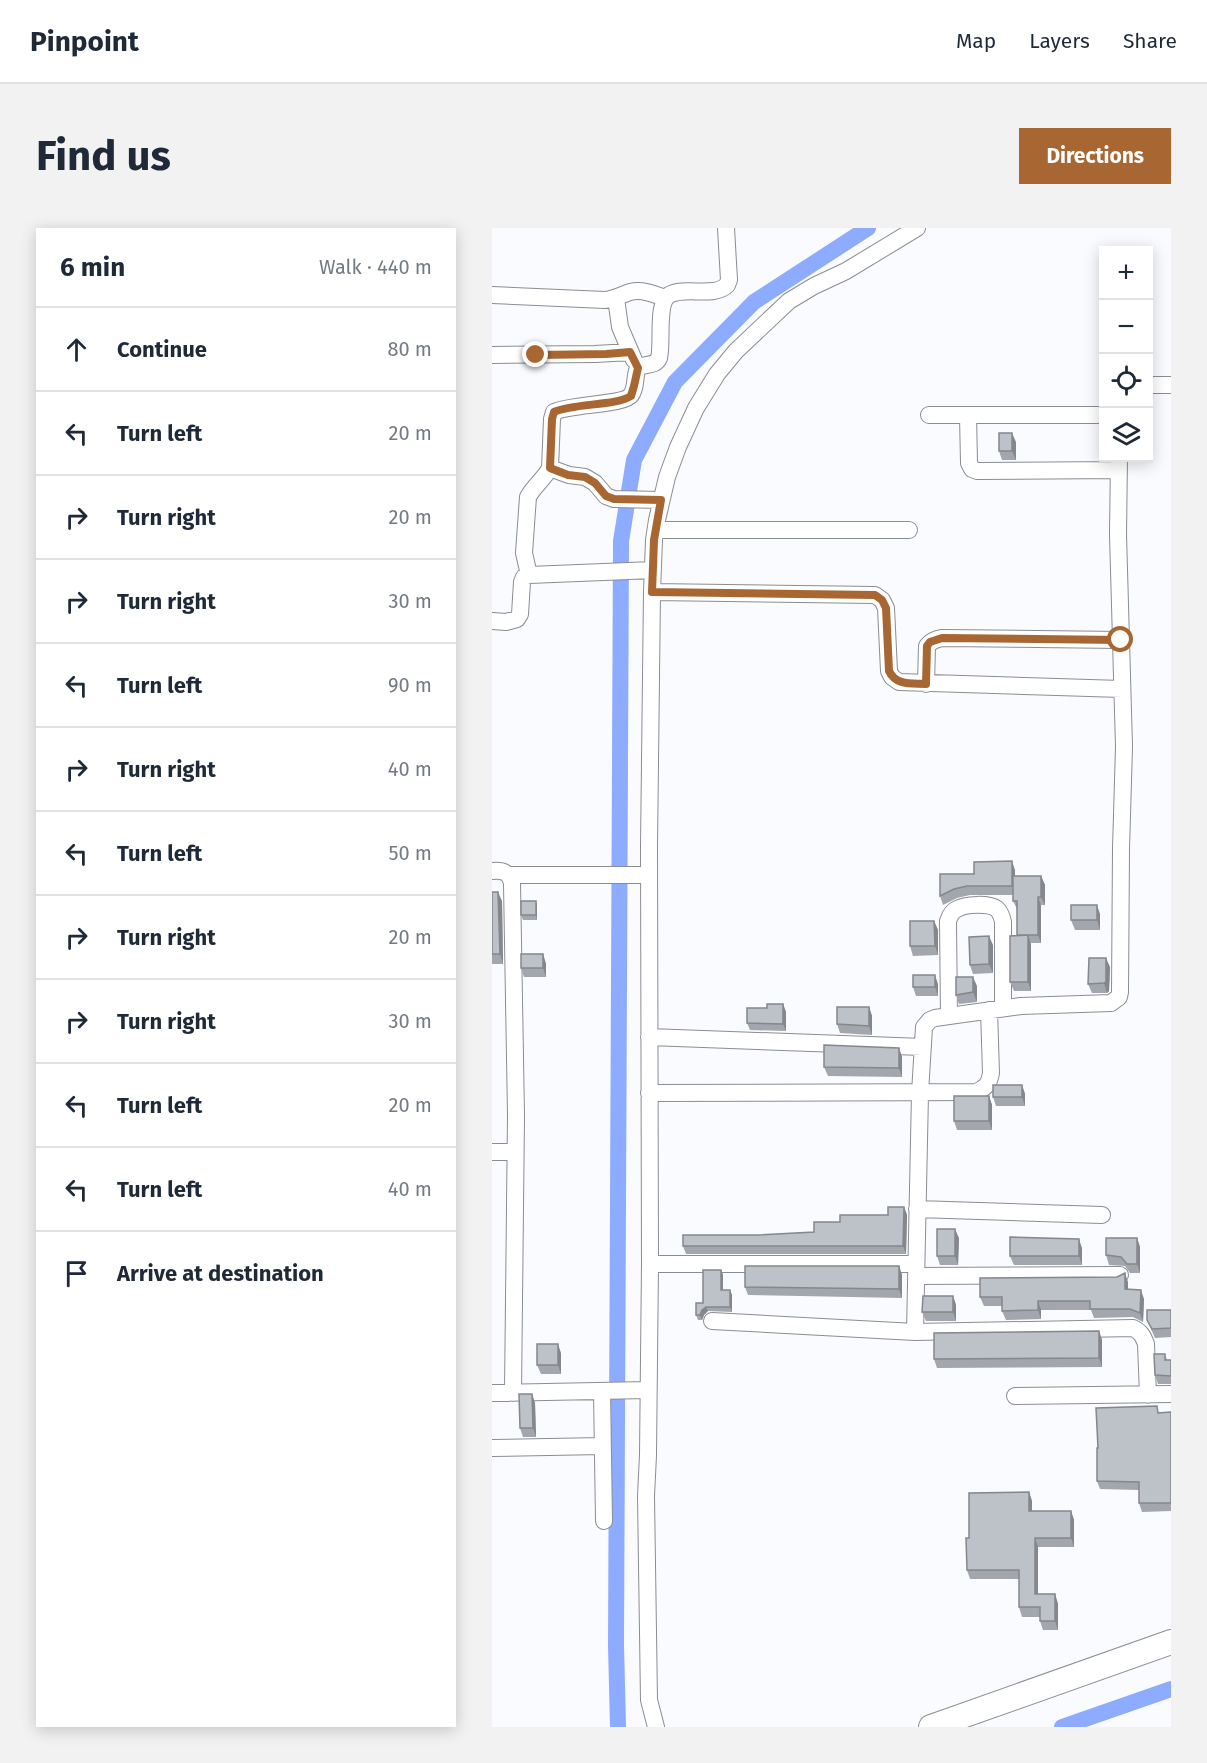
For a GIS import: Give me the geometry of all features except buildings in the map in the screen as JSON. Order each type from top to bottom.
[{"type":"street","points":[[638,368],[653,364],[659,358],[665,298],[677,293],[719,291],[727,285],[729,273],[726,228]]},
{"type":"street","points":[[656,1727],[649,1700],[646,1496],[650,1264],[649,875],[652,570],[661,500],[678,447],[696,408],[717,374],[736,351],[789,301],[846,271],[917,228]]},
{"type":"street","points":[[492,296],[605,300],[637,291],[665,298]]},
{"type":"street","points":[[530,575],[524,553],[528,497],[547,475],[550,468],[554,412],[627,399],[633,392],[638,368],[620,327],[616,298]]},
{"type":"street","points":[[492,355],[630,352]]},
{"type":"street","points":[[1153,386],[1171,385]]},
{"type":"street","points":[[929,415],[1099,415]]},
{"type":"street","points":[[915,1332],[921,1093],[926,1023],[935,1018],[996,1009],[1111,1003],[1119,997],[1121,982],[1124,747],[1118,534],[1119,464],[977,471],[972,469],[969,463],[968,415]]},
{"type":"street","points":[[550,468],[568,475],[585,477],[595,483],[606,496],[614,499],[661,500]]},
{"type":"street","points":[[656,530],[909,530]]},
{"type":"street","points":[[492,621],[506,622],[517,619],[520,614],[522,582],[524,577],[530,575],[652,570]]},
{"type":"street","points":[[652,592],[875,595],[882,600],[886,608],[887,663],[892,677],[899,682],[1122,689]]},
{"type":"street","points":[[926,684],[927,646],[936,639],[1121,640]]},
{"type":"street","points":[[492,871],[509,874],[649,875]]},
{"type":"street","points":[[509,874],[512,884],[515,1152],[513,1393]]},
{"type":"street","points":[[649,1093],[921,1093],[983,1090],[989,1083],[991,1073],[1004,922],[1002,916],[991,906],[965,906],[956,909],[948,921],[949,1016]]},
{"type":"street","points":[[649,1037],[923,1047]]},
{"type":"street","points":[[492,1152],[515,1152]]},
{"type":"street","points":[[917,1209],[1102,1215]]},
{"type":"street","points":[[650,1264],[1120,1275]]},
{"type":"street","points":[[712,1321],[915,1332],[1133,1328],[1139,1331],[1146,1344],[1148,1395]]},
{"type":"street","points":[[492,1393],[648,1390]]},
{"type":"street","points":[[604,1521],[602,1446],[614,1391]]},
{"type":"street","points":[[1015,1396],[1171,1394]]},
{"type":"street","points":[[492,1449],[602,1446]]},
{"type":"street","points":[[931,1727],[1171,1642]]},
{"type":"waterway","points":[[618,1727],[616,1645],[621,541],[634,460],[675,382],[754,302],[868,228]]},
{"type":"waterway","points":[[1062,1727],[1171,1689]]},
{"type":"route","points":[[536,355],[630,352],[638,368],[633,392],[627,399],[554,412],[550,468],[568,475],[585,477],[595,483],[609,498],[661,500],[654,540],[652,592],[875,595],[882,600],[886,608],[889,671],[892,677],[899,682],[907,683],[926,684],[927,646],[936,639],[1121,640]]}]
